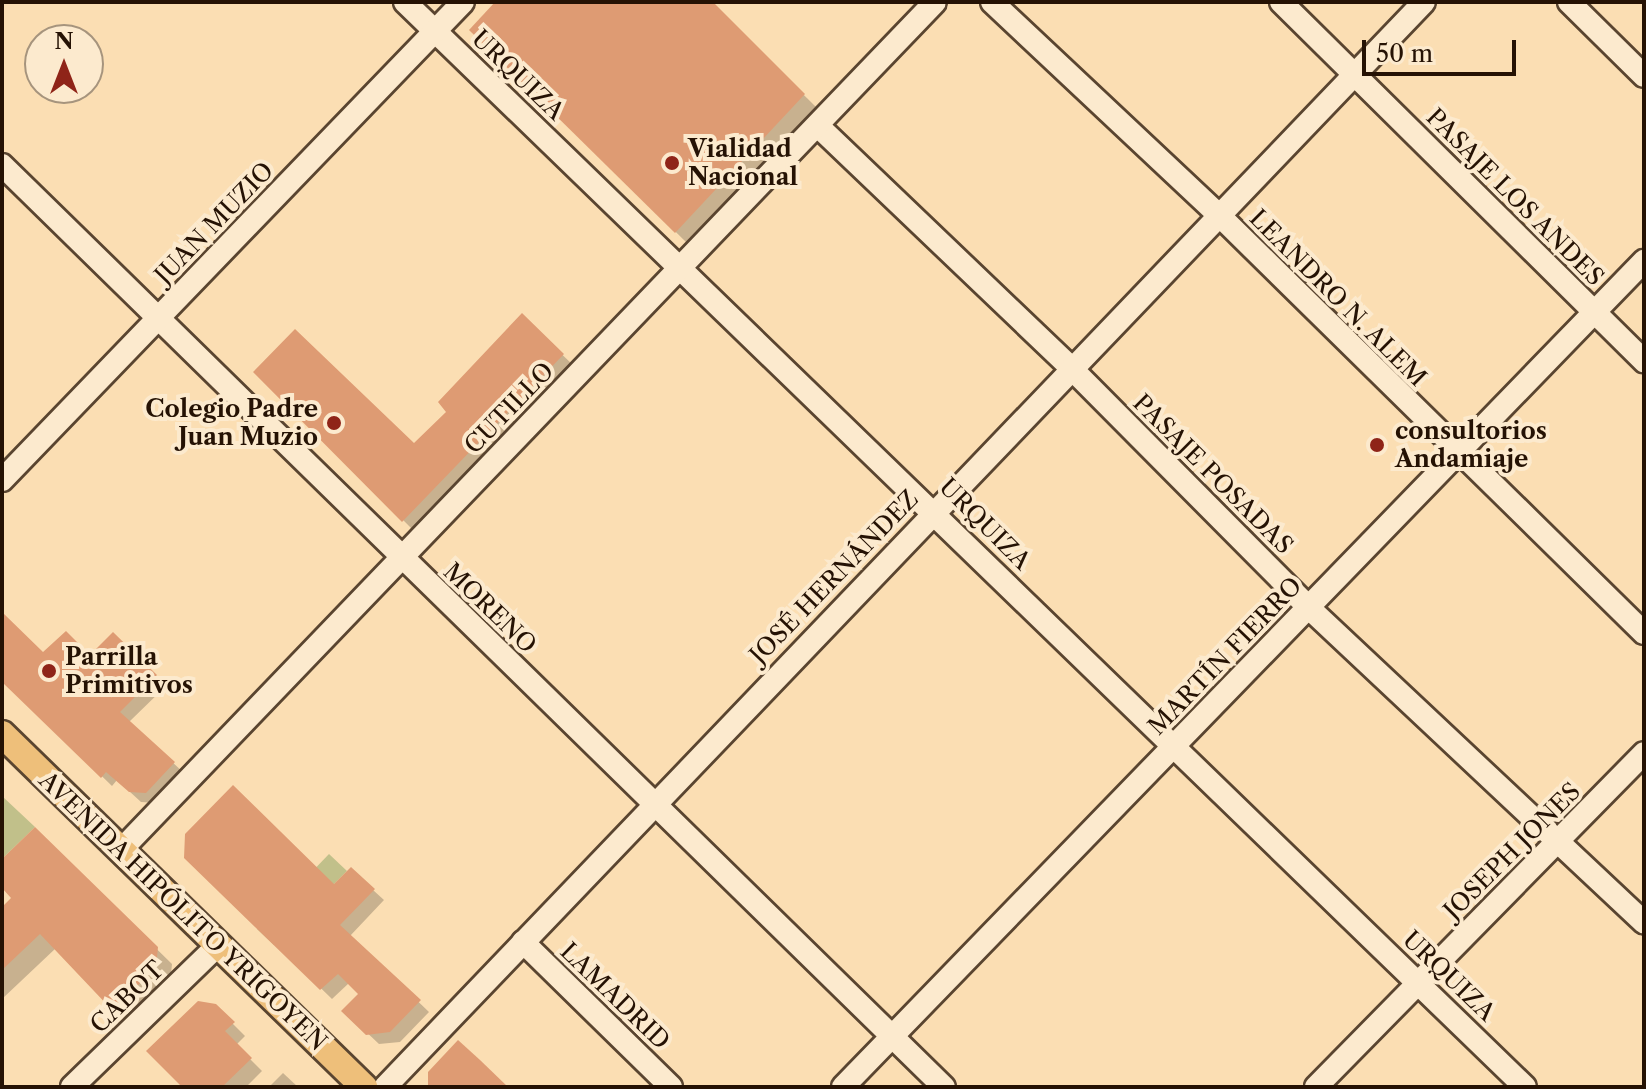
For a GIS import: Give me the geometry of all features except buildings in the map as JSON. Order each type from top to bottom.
[{"type":"main road","name":"AVENIDA HIPÓLITO YRIGOYEN","points":[[4,739],[364,1087]]},
{"type":"street","name":"URQUIZA","points":[[405,2],[933,510],[1525,1087]]},
{"type":"street","name":"JUAN MUZIO","points":[[2,480],[463,2]]},
{"type":"street","name":"CUTILLO","points":[[121,850],[935,2]]},
{"type":"street","name":"LEANDRO N. ALEM","points":[[992,2],[1221,217],[1457,454],[1644,633]]},
{"type":"street","name":"PASAJE LOS ANDES","points":[[1281,2],[1357,73],[1644,361]]},
{"type":"street","name":"JOSÉ HERNÁNDEZ","points":[[385,1087],[933,510],[1221,217],[1424,2]]},
{"type":"street","points":[[1569,2],[1644,76]]},
{"type":"street","name":"PASAJE POSADAS","points":[[818,126],[1071,368],[1308,607],[1561,840],[1644,922]]},
{"type":"street","name":"MORENO","points":[[2,165],[944,1087]]},
{"type":"street","name":"MARTÍN FIERRO","points":[[843,1087],[1644,261]]},
{"type":"street","name":"JOSEPH JONES","points":[[1316,1087],[1644,753]]},
{"type":"street","name":"LAMADRID","points":[[523,942],[671,1087]]},
{"type":"street","name":"CABOT","points":[[72,1087],[218,945]]},
{"type":"shaded area","points":[[2,796],[35,827],[2,859]]},
{"type":"shaded area","points":[[329,854],[347,871],[274,945],[257,929]]},
{"type":"place","name":"Vialidad Nacional","points":[[672,163]]},
{"type":"place","name":"Colegio Padre Juan Muzio","points":[[334,423]]},
{"type":"place","name":"consultorios Andamiaje","points":[[1377,445]]},
{"type":"place","name":"Parrilla Primitivos","points":[[49,671]]}]
